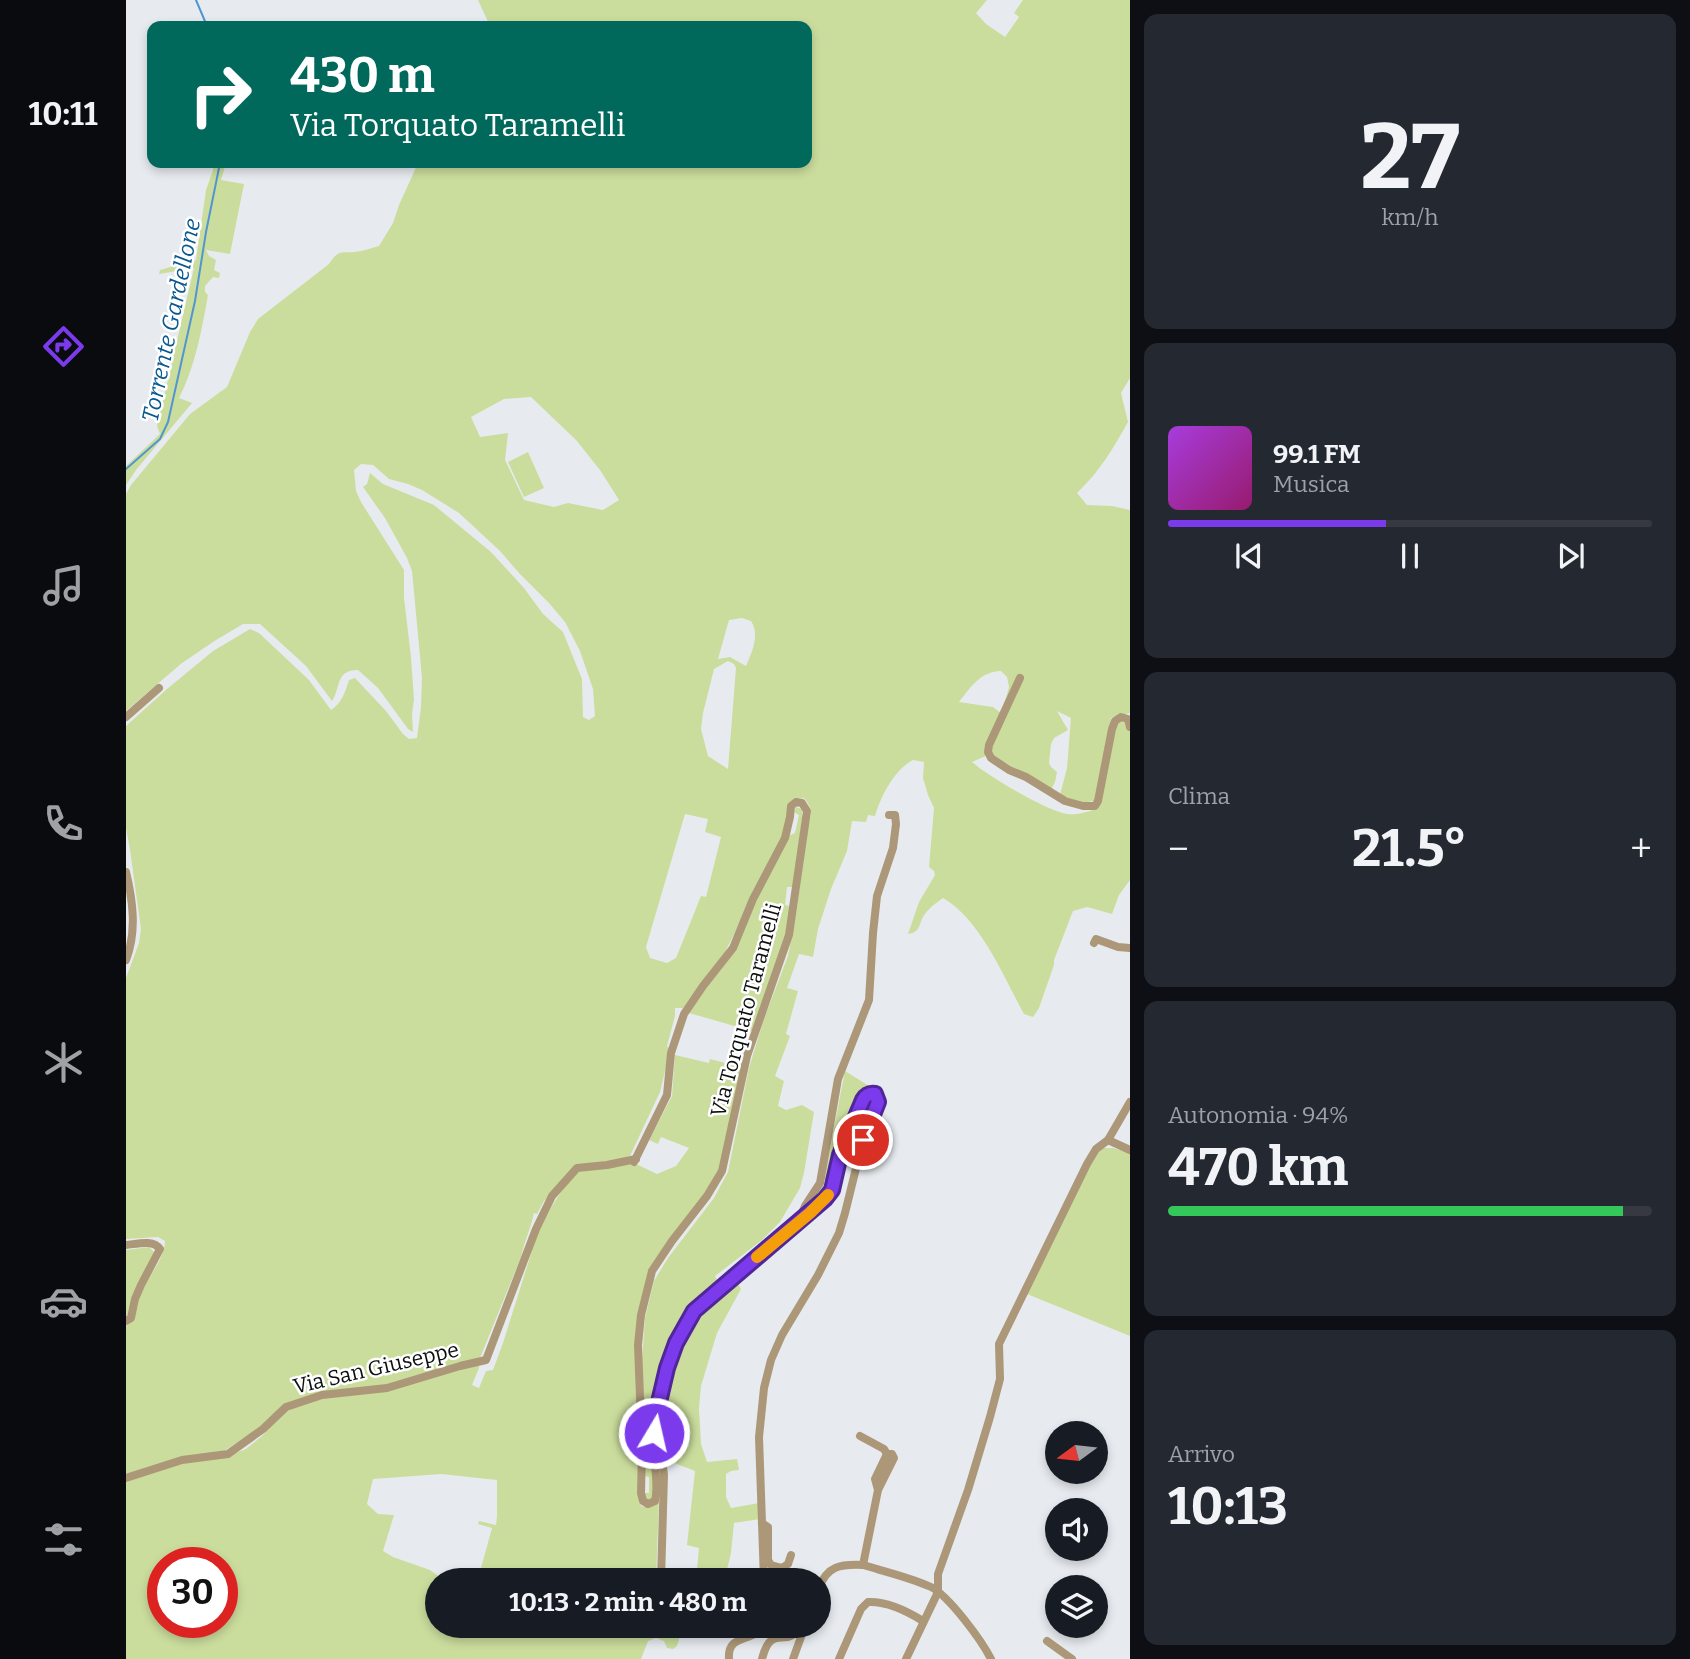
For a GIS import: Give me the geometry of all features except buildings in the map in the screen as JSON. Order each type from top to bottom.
[{"type":"street","points":[[1020,678],[988,752],[998,763],[1065,801],[1095,806],[1115,722],[1121,717],[1128,719],[1130,727]]},
{"type":"street","points":[[126,717],[159,688]]},
{"type":"street","name":"Via Torquato Taramelli","points":[[486,1360],[536,1229],[552,1196],[577,1168],[635,1161],[667,1095],[671,1053],[684,1014],[733,948],[753,899],[785,838],[791,806],[796,802],[802,803],[807,811],[789,935],[747,1056],[722,1171],[652,1271],[641,1315],[638,1345],[642,1449],[640,1493],[643,1501],[648,1504],[655,1501],[657,1494],[654,1452],[656,1415],[667,1368],[676,1343],[694,1311],[825,1199],[832,1190]]},
{"type":"street","name":"Via Torquato Taramelli","points":[[799,1220],[820,1183],[838,1079],[869,1000],[877,896],[893,848],[896,824],[895,815],[889,815]]},
{"type":"street","points":[[126,872],[134,912],[130,951],[126,960]]},
{"type":"street","points":[[1096,939],[1118,947],[1130,948]]},
{"type":"street","points":[[764,1568],[759,1437],[764,1388],[771,1360],[782,1335],[818,1275],[838,1233],[863,1140],[878,1102],[875,1094],[866,1095],[863,1100],[840,1155],[832,1190],[820,1183]]},
{"type":"street","points":[[906,1659],[938,1592],[938,1574],[968,1490],[1000,1379],[999,1344],[1087,1164],[1096,1149],[1108,1140],[1130,1102]]},
{"type":"street","points":[[1108,1140],[1130,1150]]},
{"type":"street","points":[[126,1245],[154,1243],[160,1249],[135,1299],[131,1318],[126,1321]]},
{"type":"street","name":"Via San Giuseppe","points":[[126,1478],[182,1460],[228,1454],[263,1429],[286,1407],[322,1395],[387,1388],[486,1360]]},
{"type":"street","points":[[860,1436],[884,1449],[887,1454],[892,1454],[894,1458],[878,1490],[863,1564]]},
{"type":"street","name":"Via Torquato Taramelli","points":[[654,1452],[662,1460],[664,1475],[661,1568]]},
{"type":"street","points":[[762,1523],[768,1527],[768,1560],[771,1565],[782,1568],[788,1564],[791,1555]]},
{"type":"street","points":[[831,1570],[863,1564],[933,1588],[952,1605],[991,1659]]},
{"type":"street","points":[[839,1659],[861,1609],[868,1602],[894,1607],[923,1621]]},
{"type":"street","points":[[729,1659],[728,1652],[732,1644],[742,1638]]},
{"type":"street","points":[[762,1659],[771,1639],[780,1638]]},
{"type":"street","points":[[790,1638],[791,1659]]},
{"type":"street","points":[[791,1659],[799,1638]]},
{"type":"street","points":[[1047,1641],[1072,1659]]},
{"type":"green space","points":[[478,0],[987,0],[976,13],[1005,37],[1019,17],[1014,13],[1023,0],[1130,0],[1130,378],[1121,393],[1128,422],[1099,468],[1077,493],[1087,505],[1130,510],[1130,713],[1111,718],[1096,800],[1082,802],[1060,795],[1067,768],[1071,718],[1057,711],[1068,730],[1054,738],[1051,744],[1049,763],[1057,772],[1051,790],[993,756],[991,750],[1009,687],[1007,677],[1001,671],[982,677],[959,702],[993,707],[1001,713],[988,755],[972,762],[1032,800],[1071,814],[1098,809],[1111,743],[1117,724],[1125,720],[1130,732],[1130,880],[1119,895],[1112,914],[1087,907],[1073,911],[1039,1008],[1033,1017],[1024,1014],[980,934],[957,908],[943,898],[927,912],[918,929],[908,934],[919,902],[935,875],[929,867],[934,808],[923,778],[924,762],[913,760],[900,770],[885,792],[875,816],[868,815],[866,822],[852,821],[847,851],[818,929],[813,957],[799,954],[787,988],[798,991],[786,1034],[790,1036],[775,1076],[784,1081],[778,1106],[786,1110],[802,1105],[814,1112],[800,1188],[780,1222],[762,1240],[715,1276],[717,1280],[692,1309],[674,1341],[660,1381],[651,1500],[646,1499],[644,1493],[649,1493],[649,1477],[644,1476],[642,1362],[645,1318],[654,1281],[668,1258],[714,1198],[728,1172],[749,1068],[788,956],[811,814],[804,798],[795,799],[781,842],[725,952],[683,1008],[675,1008],[667,1046],[670,1050],[660,1092],[630,1156],[606,1163],[580,1166],[544,1201],[537,1214],[534,1213],[521,1257],[480,1358],[385,1385],[284,1405],[260,1428],[224,1451],[126,1476],[126,1326],[134,1320],[141,1292],[159,1261],[165,1241],[158,1237],[126,1239],[126,978],[139,943],[141,929],[126,828],[126,726],[213,651],[250,629],[259,633],[309,680],[331,710],[340,701],[349,680],[355,678],[403,734],[409,739],[417,738],[422,678],[412,571],[385,518],[363,487],[367,484],[370,473],[383,484],[434,505],[491,552],[524,588],[543,614],[563,632],[582,679],[583,717],[589,720],[595,716],[593,689],[580,651],[565,622],[549,603],[500,551],[459,513],[422,490],[389,479],[373,465],[361,464],[354,470],[356,491],[404,570],[404,598],[414,700],[413,732],[378,688],[358,670],[342,676],[332,701],[306,666],[260,624],[243,624],[216,640],[182,663],[126,711],[126,494],[190,414],[227,387],[258,319],[329,264],[337,254],[379,246],[393,223],[416,168],[812,168],[812,21],[488,21]],"holes":[[[531,397],[576,440],[619,500],[603,510],[568,503],[554,507],[524,500],[505,460],[508,433],[480,437],[471,417],[504,399]],[[742,618],[751,621],[755,632],[746,666],[730,657],[718,659],[729,620]],[[728,661],[736,668],[728,769],[708,756],[701,729],[714,669]],[[685,814],[708,819],[705,832],[721,837],[706,897],[701,896],[676,958],[667,963],[650,958],[646,947]]]},
{"type":"green space","points":[[225,168],[221,180],[244,184],[230,254],[206,250],[209,256],[216,260],[214,270],[220,273],[219,278],[213,277],[205,286],[208,295],[194,361],[179,398],[192,403],[126,485],[126,466],[160,434],[157,426],[194,268],[159,274],[160,270],[196,260],[206,190],[213,170]]},
{"type":"green space","points":[[528,452],[544,488],[524,497],[508,462]]},
{"type":"green space","points":[[796,807],[802,809],[802,819],[793,887],[787,887],[785,905],[790,906],[787,935],[752,1031],[689,1013],[729,959],[790,835],[795,833],[799,815],[794,812]]},
{"type":"green space","points":[[675,1055],[709,1063],[710,1059],[741,1067],[721,1170],[665,1245],[638,1318],[639,1500],[641,1506],[646,1507],[653,1506],[659,1500],[656,1568],[481,1568],[492,1528],[478,1524],[479,1521],[496,1525],[497,1480],[441,1474],[373,1479],[367,1504],[378,1514],[394,1515],[383,1551],[425,1568],[425,1638],[656,1638],[648,1641],[641,1659],[126,1659],[126,1482],[162,1469],[228,1456],[246,1449],[287,1410],[317,1400],[479,1364],[472,1385],[479,1388],[486,1371],[493,1370],[537,1235],[566,1184],[579,1169],[632,1162],[657,1174],[676,1166],[689,1148],[661,1137],[658,1144],[649,1140],[672,1096]]},
{"type":"green space","points":[[845,1071],[869,1086],[862,1093],[830,1179],[826,1181],[824,1179]]},
{"type":"green space","points":[[1103,1148],[1130,1153],[1130,1336],[1027,1294],[1097,1151]]},
{"type":"green space","points":[[149,1247],[155,1253],[126,1318],[126,1250]]},
{"type":"green space","points":[[735,1279],[741,1289],[717,1333],[701,1386],[701,1444],[707,1462],[737,1459],[739,1470],[726,1474],[726,1497],[731,1508],[759,1503],[760,1519],[734,1523],[727,1568],[697,1568],[699,1548],[687,1545],[695,1471],[664,1459],[657,1450],[666,1382],[676,1349],[691,1319]]},
{"type":"green space","points":[[656,1638],[679,1638],[673,1649],[667,1648],[664,1641]]},
{"type":"waterway","name":"Torrente Gardellone","points":[[196,0],[205,21]]},
{"type":"waterway","name":"Torrente Gardellone","points":[[126,469],[160,439],[168,422],[195,301],[219,168]]},
{"type":"slow traffic","points":[[757,1257],[828,1195]]},
{"type":"route","points":[[654,1433],[667,1368],[676,1343],[694,1311],[825,1199],[832,1190],[840,1155],[863,1100],[871,1093],[875,1094],[878,1102],[863,1140]]}]
